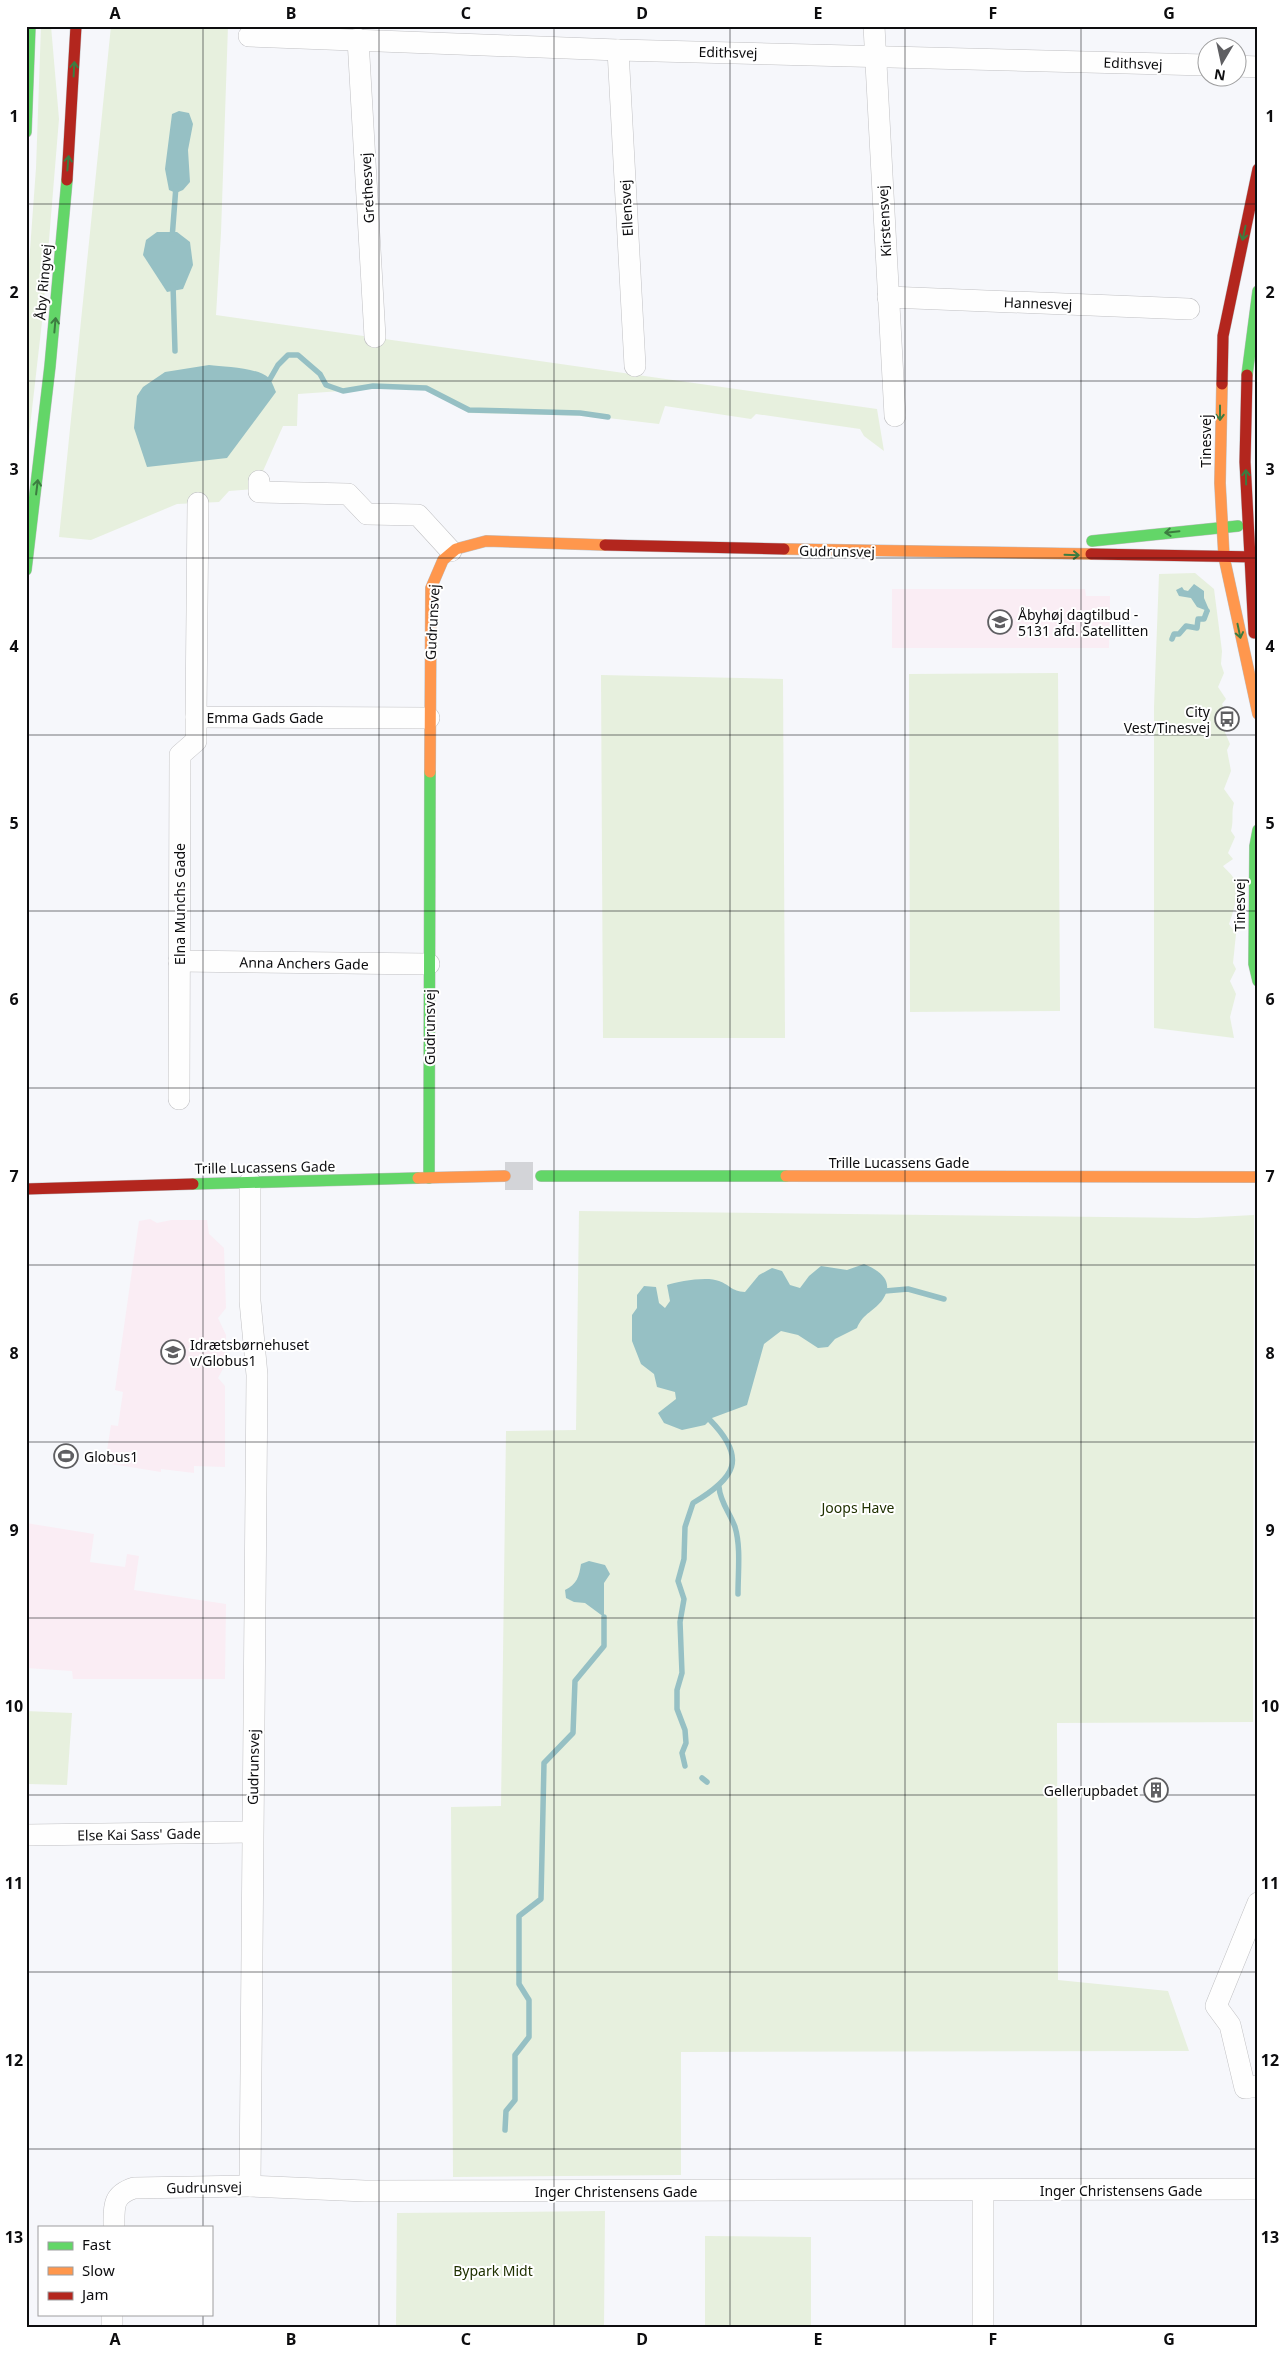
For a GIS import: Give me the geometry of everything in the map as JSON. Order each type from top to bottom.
[{"type":"street","points":[[26,132],[30,26]]},
{"type":"street","name":"Åby Ringvej","points":[[26,570],[54,340],[73,111],[76,26]]},
{"type":"street","name":"Kirstensvej","points":[[874,26],[895,416]]},
{"type":"street","name":"Edithsvej","points":[[249,36],[618,50],[875,55],[1196,65]]},
{"type":"street","name":"Grethesvej","points":[[358,39],[375,337]]},
{"type":"street","name":"Ellensvej","points":[[618,50],[635,366]]},
{"type":"street","name":"Tinesvej","points":[[1258,169],[1223,336],[1220,384],[1221,527],[1224,557],[1258,714]]},
{"type":"street","points":[[1258,291],[1248,364],[1246,453],[1254,557],[1258,694]]},
{"type":"street","name":"Hannesvej","points":[[888,298],[1188,309]]},
{"type":"street","points":[[258,481],[258,492],[348,494],[367,514],[418,515],[451,551]]},
{"type":"street","name":"Emma Gads Gade","points":[[198,503],[196,717],[429,718]]},
{"type":"street","name":"Gudrunsvej","points":[[988,552],[1221,527],[1252,526]]},
{"type":"street","name":"Gudrunsvej","points":[[429,1178],[430,588],[436,568],[451,551],[466,543],[486,541],[792,550],[988,552],[1166,558],[1254,557]]},
{"type":"street","name":"Elna Munchs Gade","points":[[179,1099],[180,755],[196,741],[196,717]]},
{"type":"street","name":"Tinesvej","points":[[1258,830],[1254,846],[1254,964],[1258,981]]},
{"type":"street","name":"Anna Anchers Gade","points":[[179,961],[429,964]]},
{"type":"street","name":"Trille Lucassens Gade","points":[[26,1189],[505,1176]]},
{"type":"street","name":"Trille Lucassens Gade","points":[[541,1176],[1258,1177]]},
{"type":"street","name":"Gudrunsvej","points":[[114,2226],[116,2200],[120,2193],[134,2188],[250,2186],[256,1375],[250,1301],[250,1182]]},
{"type":"street","name":"Else Kai Sass' Gade","points":[[26,1835],[252,1832]]},
{"type":"street","points":[[1258,1903],[1216,2006],[1230,2025],[1245,2088],[1258,2086]]},
{"type":"street","name":"Inger Christensens Gade","points":[[250,2186],[365,2191],[1258,2189]]},
{"type":"street","points":[[983,2191],[983,2327]]},
{"type":"shaded area","name":"Åbyhøj dagtilbud - 5131 afd. Satellitten","points":[[892,589],[1085,589],[1086,596],[1110,596],[1109,648],[892,648]]},
{"type":"shaded area","name":"Idrætsbørnehuset v/Globus1","points":[[150,1219],[157,1223],[171,1220],[207,1220],[209,1234],[224,1248],[226,1308],[218,1318],[226,1335],[225,1365],[218,1378],[225,1386],[225,1467],[194,1466],[194,1473],[161,1469],[161,1472],[105,1463],[111,1425],[118,1426],[123,1392],[115,1390],[139,1221]]},
{"type":"shaded area","points":[[26,1523],[94,1534],[90,1562],[125,1567],[127,1554],[139,1556],[134,1590],[226,1604],[225,1679],[73,1679],[72,1671],[26,1668]]},
{"type":"green space","points":[[41,26],[51,26],[59,119],[43,313],[26,462],[26,305],[36,168]]},
{"type":"green space","points":[[111,26],[228,26],[221,233],[216,315],[877,409],[884,451],[864,436],[860,429],[756,414],[751,419],[665,406],[659,424],[591,416],[469,413],[424,388],[385,388],[298,394],[297,426],[283,426],[255,489],[229,491],[219,502],[177,504],[91,540],[59,537]]},
{"type":"green space","points":[[1195,573],[1214,589],[1222,651],[1221,664],[1224,673],[1218,687],[1226,699],[1222,704],[1225,710],[1221,723],[1230,744],[1227,750],[1231,771],[1224,789],[1234,803],[1231,831],[1235,837],[1228,853],[1233,859],[1223,866],[1233,877],[1236,890],[1234,908],[1229,924],[1236,934],[1233,963],[1236,969],[1230,981],[1236,994],[1230,1017],[1234,1038],[1154,1028],[1154,707],[1159,574]]},
{"type":"green space","points":[[1058,673],[1060,1011],[910,1012],[909,674]]},
{"type":"green space","points":[[601,675],[783,679],[785,1038],[603,1038]]},
{"type":"green space","name":"Joops Have","points":[[579,1211],[1197,1218],[1254,1215],[1253,1722],[1057,1723],[1058,1980],[1168,1991],[1189,2051],[681,2052],[681,2175],[453,2177],[451,1807],[501,1806],[506,1431],[576,1430]]},
{"type":"green space","points":[[26,1711],[72,1713],[67,1785],[28,1784]]},
{"type":"green space","name":"Bypark Midt","points":[[605,2211],[604,2327],[396,2327],[397,2213]]},
{"type":"green space","points":[[705,2236],[811,2237],[811,2327],[705,2327]]},
{"type":"water","points":[[179,111],[189,113],[193,124],[188,150],[190,182],[183,190],[176,193],[169,190],[165,169],[172,114]]},
{"type":"water","points":[[157,232],[177,232],[190,242],[193,265],[183,289],[167,292],[143,255],[146,240]]},
{"type":"water","points":[[209,365],[231,367],[264,374],[270,379],[276,392],[227,458],[147,467],[134,428],[137,396],[143,387],[165,372]]},
{"type":"water","points":[[1194,584],[1204,591],[1204,598],[1210,612],[1197,607],[1191,598],[1179,596],[1176,590],[1182,587],[1188,591]]},
{"type":"water","points":[[864,1264],[875,1269],[884,1277],[887,1287],[883,1299],[862,1319],[857,1328],[835,1339],[828,1347],[818,1348],[798,1335],[781,1331],[764,1344],[747,1405],[712,1418],[705,1425],[682,1430],[664,1423],[658,1413],[676,1399],[675,1392],[657,1387],[654,1374],[641,1364],[632,1341],[632,1315],[637,1308],[637,1295],[644,1286],[656,1287],[659,1303],[665,1308],[670,1301],[667,1285],[678,1282],[701,1279],[714,1280],[745,1292],[759,1275],[772,1268],[782,1271],[790,1285],[800,1288],[809,1276],[821,1266],[847,1270]]},
{"type":"water","points":[[589,1561],[605,1565],[610,1574],[604,1583],[604,1617],[585,1603],[574,1602],[566,1598],[565,1590],[577,1580],[581,1564]]},
{"type":"waterway","points":[[172,239],[176,186]]},
{"type":"waterway","points":[[173,285],[175,351]]},
{"type":"waterway","points":[[270,379],[278,365],[288,355],[298,355],[320,374],[326,385],[343,391],[373,386],[426,388],[469,410],[580,413],[608,417]]},
{"type":"waterway","points":[[1172,639],[1174,634],[1179,634],[1186,626],[1197,628],[1198,619],[1204,619],[1207,611]]},
{"type":"waterway","points":[[885,1291],[908,1289],[944,1299]]},
{"type":"waterway","points":[[685,1766],[682,1753],[686,1743],[685,1730],[677,1709],[677,1690],[682,1673],[680,1622],[684,1599],[678,1581],[684,1559],[685,1527],[693,1503],[719,1485],[732,1467],[729,1446],[710,1420]]},
{"type":"waterway","points":[[719,1487],[721,1498],[737,1535],[739,1551],[738,1594]]},
{"type":"waterway","points":[[505,2130],[506,2111],[515,2100],[515,2055],[529,2037],[529,2000],[519,1984],[519,1916],[541,1899],[544,1763],[573,1733],[575,1681],[604,1646],[604,1617]]},
{"type":"waterway","points":[[702,1778],[707,1782]]},
{"type":"tunnel","points":[[505,1176],[541,1176]]},
{"type":"traffic: fast","points":[[26,132],[30,26]]},
{"type":"traffic: fast","points":[[26,570],[50,366],[67,180]]},
{"type":"traffic: fast","points":[[1247,375],[1258,291]]},
{"type":"traffic: fast","points":[[1092,541],[1238,526]]},
{"type":"traffic: fast","points":[[429,1178],[430,772]]},
{"type":"traffic: fast","points":[[1258,830],[1255,846],[1254,964],[1258,981]]},
{"type":"traffic: fast","points":[[541,1176],[786,1176]]},
{"type":"traffic: fast","points":[[193,1184],[418,1178]]},
{"type":"traffic: slow","points":[[1222,384],[1220,483],[1224,557],[1258,714]]},
{"type":"traffic: slow","points":[[430,772],[431,588],[443,560],[456,549],[486,541],[605,545]]},
{"type":"traffic: slow","points":[[784,549],[1091,554]]},
{"type":"traffic: slow","points":[[418,1178],[505,1176]]},
{"type":"traffic: slow","points":[[786,1176],[1258,1177]]},
{"type":"traffic: jam","points":[[67,180],[76,26]]},
{"type":"traffic: jam","points":[[1222,384],[1223,336],[1258,169]]},
{"type":"traffic: jam","points":[[1247,375],[1245,462],[1254,633]]},
{"type":"traffic: jam","points":[[605,545],[784,549]]},
{"type":"traffic: jam","points":[[1091,554],[1258,557]]},
{"type":"traffic: jam","points":[[26,1189],[193,1184]]},
{"type":"place","name":"Åbyhøj dagtilbud - 5131 afd. Satellitten","points":[[1000,622]]},
{"type":"place","name":"City Vest/Tinesvej","points":[[1227,719]]},
{"type":"place","name":"Idrætsbørnehuset v/Globus1","points":[[173,1352]]},
{"type":"place","name":"Globus1","points":[[66,1456]]},
{"type":"place","name":"Gellerupbadet","points":[[1156,1790]]}]
